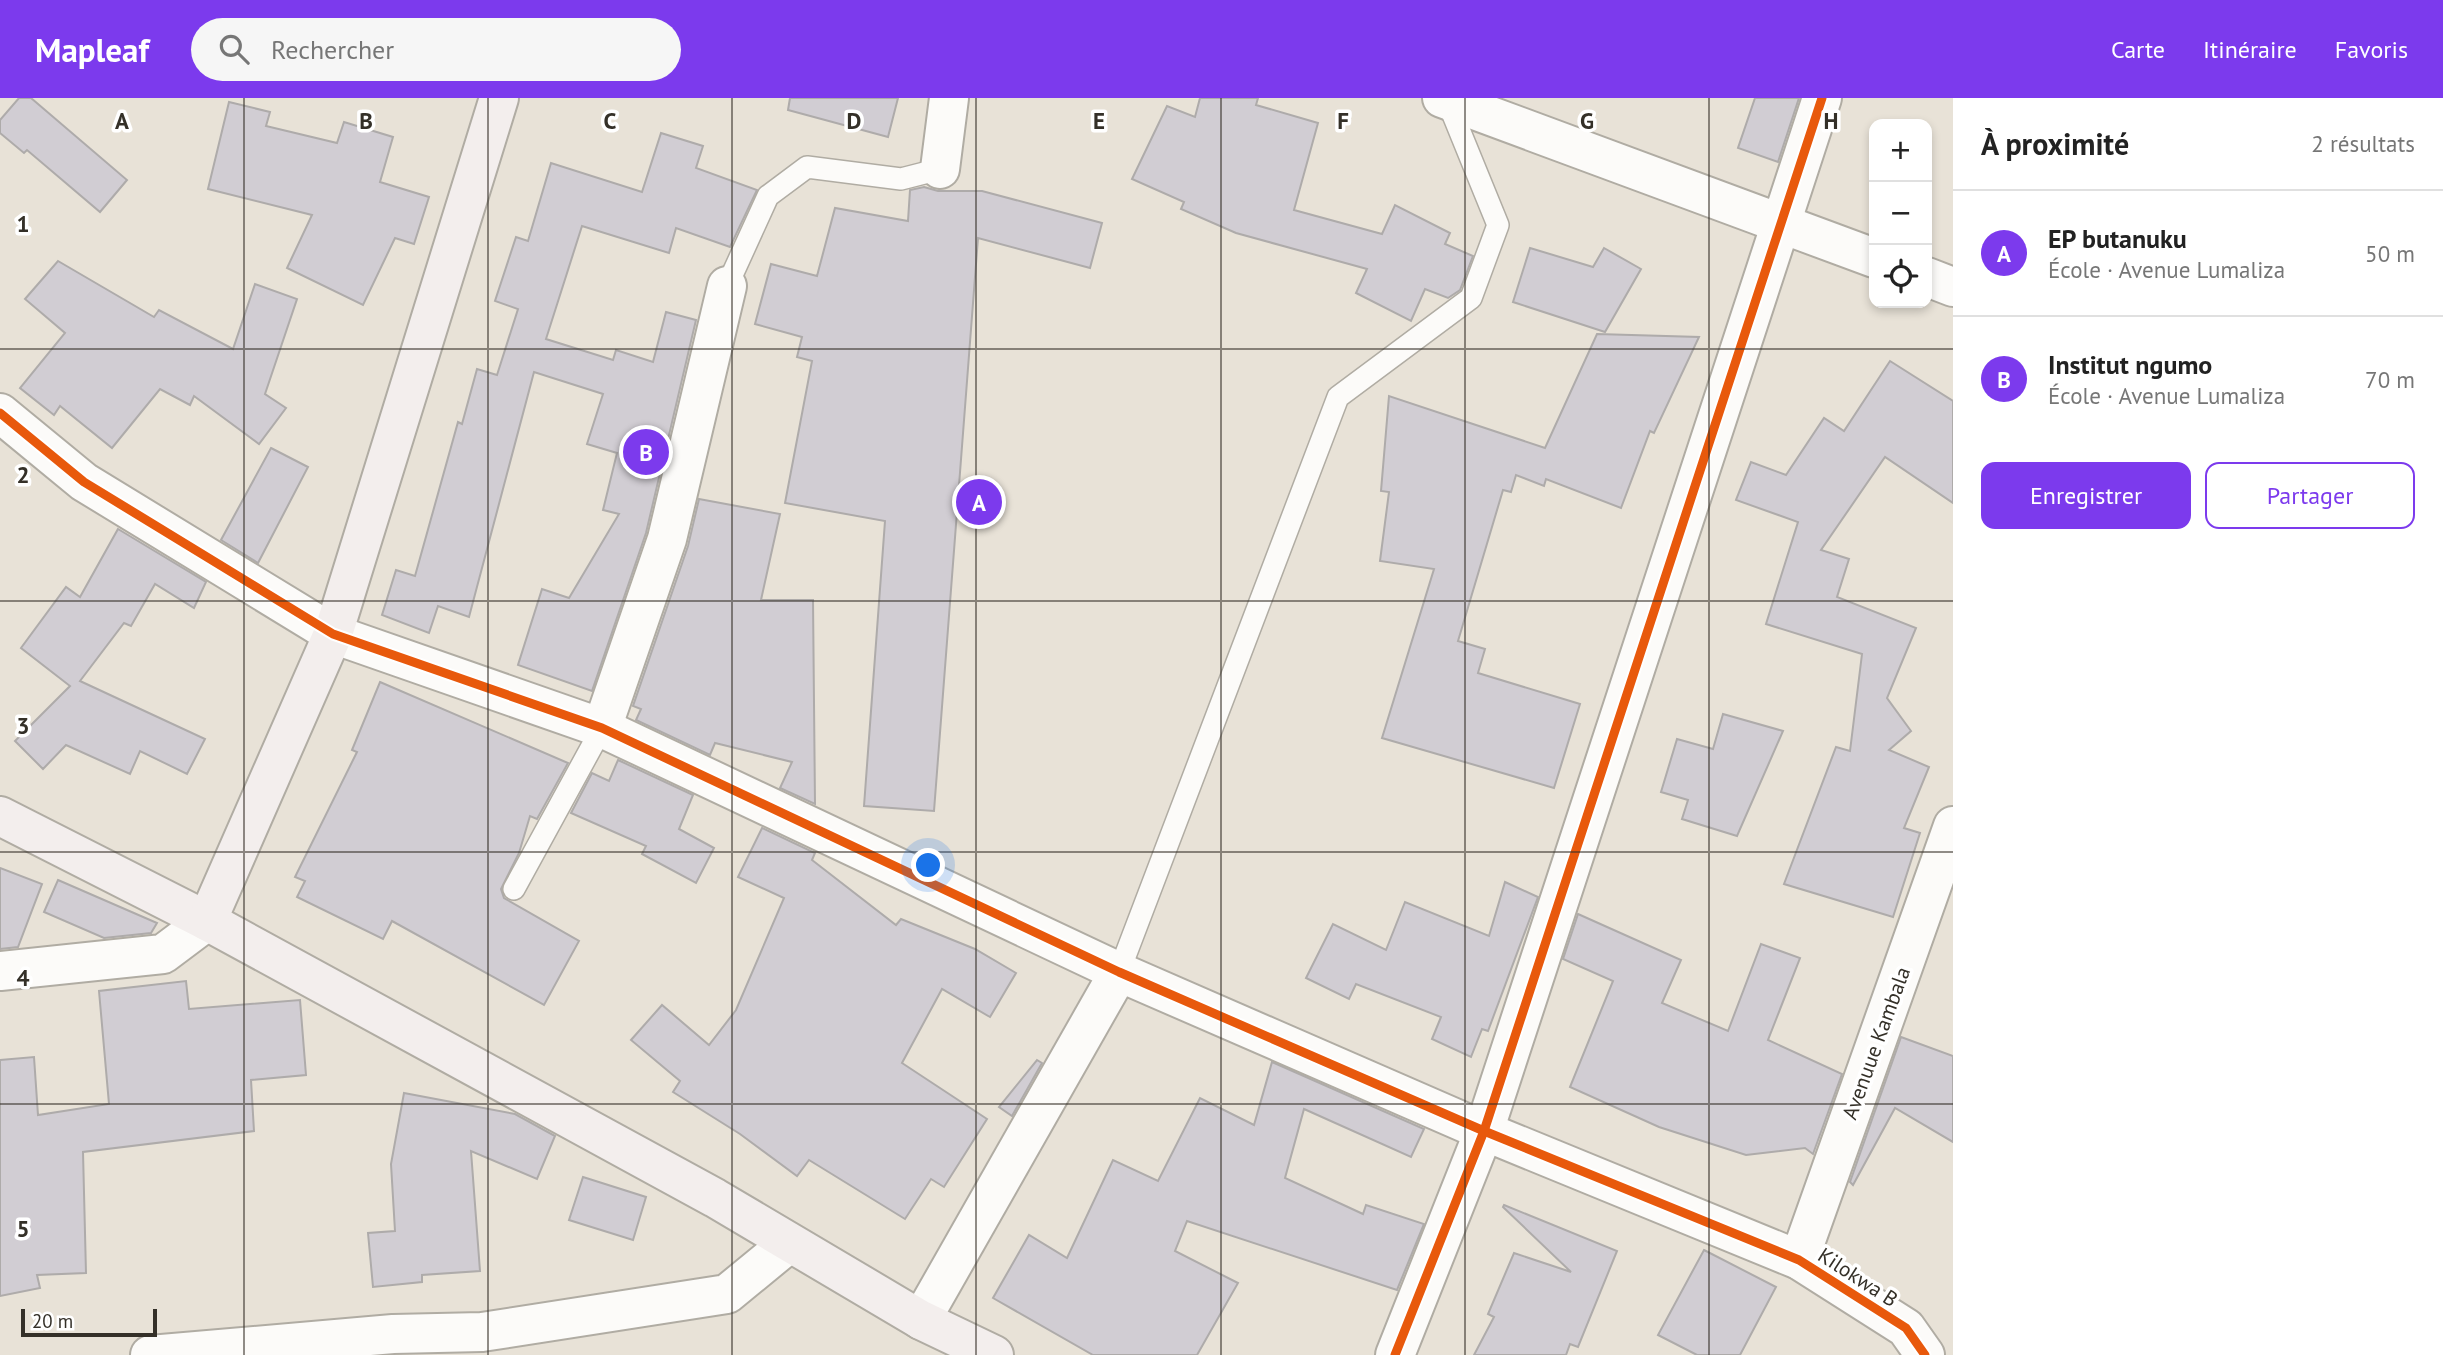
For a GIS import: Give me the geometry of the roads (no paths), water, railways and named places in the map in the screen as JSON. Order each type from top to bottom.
[{"type":"street","points":[[0,971],[163,954],[207,921],[333,634],[499,98]]},
{"type":"street","points":[[940,169],[949,98]]},
{"type":"street","points":[[1395,1355],[1484,1131],[1783,225],[1822,98]]},
{"type":"street","points":[[1445,99],[1869,256]]},
{"type":"street","points":[[1932,279],[1953,287]]},
{"type":"street","points":[[602,728],[667,540],[727,286]]},
{"type":"street","name":"Kilokwa B","points":[[0,413],[84,482],[333,634],[602,728],[1119,972],[1484,1131],[1799,1260],[1906,1328],[1925,1355]]},
{"type":"street","points":[[0,816],[207,921],[715,1198],[788,1244],[921,1320],[994,1355]]},
{"type":"street","name":"Avenuue Kambala","points":[[1799,1260],[1953,826]]},
{"type":"street","points":[[921,1320],[1119,972]]},
{"type":"street","points":[[150,1355],[393,1334],[482,1332],[727,1294],[788,1244]]},
{"type":"lane","points":[[1119,972],[1338,397],[1471,299],[1498,225],[1445,99]]},
{"type":"lane","points":[[727,286],[768,196],[807,167],[901,179],[940,169]]},
{"type":"lane","points":[[514,889],[602,728]]},
{"type":"place","name":"Institut ngumo","points":[[646,452]]},
{"type":"place","name":"EP butanuku","points":[[979,502]]}]
